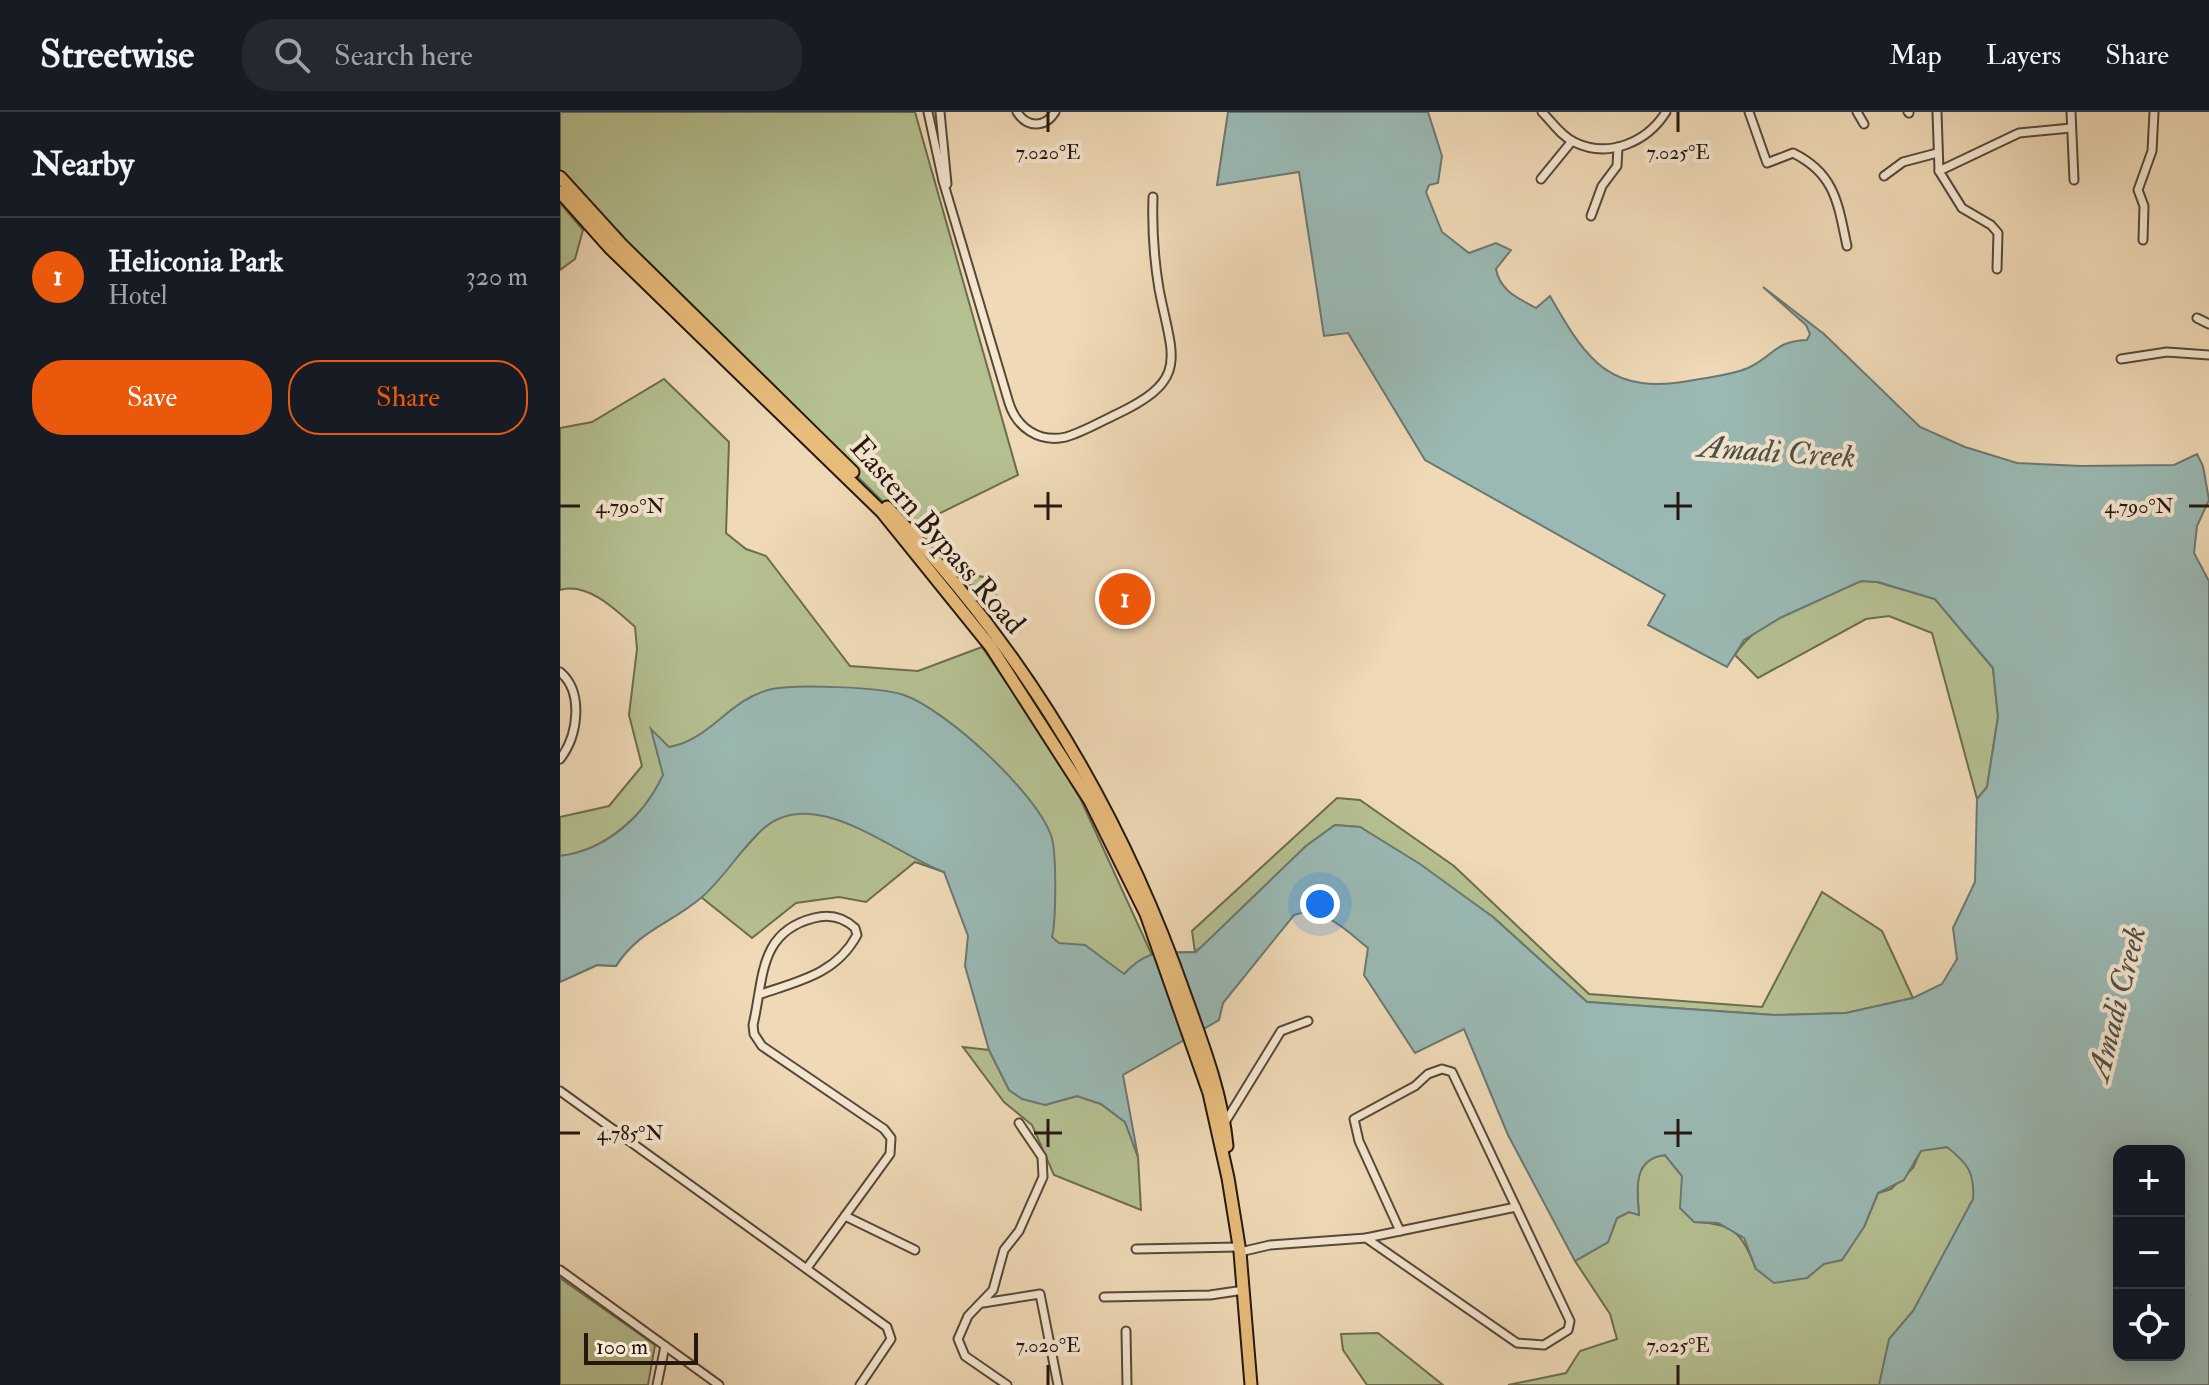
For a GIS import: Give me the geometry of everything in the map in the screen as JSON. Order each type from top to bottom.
[{"type":"main road","name":"Eastern Bypass Road","points":[[560,177],[642,265],[838,457],[966,596],[1014,658],[1099,793],[1151,912],[1224,1124],[1228,1178]]},
{"type":"main road","name":"Eastern Bypass Road","points":[[560,192],[610,248],[882,512],[914,550],[1004,665],[1090,801],[1151,912]]},
{"type":"main road","name":"Eastern Bypass Road","points":[[1208,1075],[1239,1249],[1251,1385]]},
{"type":"street","points":[[928,112],[948,194],[1013,415],[1029,431],[1050,438],[1071,435],[1145,400],[1167,375],[1172,350],[1157,273],[1153,197]]},
{"type":"street","points":[[940,112],[948,194]]},
{"type":"street","points":[[1017,112],[1024,121],[1037,125],[1049,120],[1055,112]]},
{"type":"street","points":[[1542,112],[1572,141],[1586,146],[1618,147],[1648,134],[1666,112]]},
{"type":"street","points":[[1749,112],[1767,163],[1793,153],[1821,174],[1836,192],[1847,246]]},
{"type":"street","points":[[1857,112],[1864,124]]},
{"type":"street","points":[[1937,112],[1939,171],[1962,208],[1991,225],[1998,233],[1997,269]]},
{"type":"street","points":[[2071,112],[2074,180]]},
{"type":"street","points":[[2143,240],[2144,210],[2138,190],[2152,151],[2154,112]]},
{"type":"street","points":[[1939,171],[2019,133],[2071,128]]},
{"type":"street","points":[[1541,179],[1572,141]]},
{"type":"street","points":[[1591,216],[1602,186],[1617,166],[1618,147]]},
{"type":"street","points":[[1884,176],[1903,162],[1937,153]]},
{"type":"street","points":[[2197,318],[2209,324]]},
{"type":"street","points":[[2121,359],[2167,352],[2209,355]]},
{"type":"street","points":[[560,672],[570,684],[575,712],[571,741],[560,759]]},
{"type":"street","points":[[761,994],[819,974],[842,958],[857,935],[855,928],[831,916],[811,918],[785,930],[769,952],[753,1025],[756,1040],[884,1129],[891,1138],[890,1154],[807,1268]]},
{"type":"street","points":[[1224,1124],[1281,1031],[1308,1021]]},
{"type":"street","points":[[1366,1238],[1517,1343],[1544,1345],[1568,1330],[1570,1321],[1452,1072],[1442,1069],[1354,1119],[1359,1141],[1400,1231]]},
{"type":"street","points":[[560,1091],[880,1321],[890,1333],[888,1346],[860,1385]]},
{"type":"street","points":[[1007,1385],[965,1356],[959,1348],[962,1326],[993,1290],[1004,1250],[1019,1231],[1043,1177],[1042,1157],[1019,1123]]},
{"type":"street","points":[[1136,1249],[1239,1249],[1366,1238],[1516,1207]]},
{"type":"street","points":[[845,1216],[915,1250]]},
{"type":"street","points":[[560,1270],[719,1385]]},
{"type":"street","points":[[1104,1297],[1210,1295],[1244,1290]]},
{"type":"street","points":[[983,1303],[1040,1294],[1058,1385]]},
{"type":"street","points":[[1126,1331],[1127,1385]]},
{"type":"street","points":[[657,1385],[665,1346]]},
{"type":"green space","points":[[560,112],[915,112],[1018,475],[926,520],[972,575],[984,577],[1019,629],[1002,620],[976,590],[959,578],[707,328],[560,174]]},
{"type":"green space","points":[[560,203],[583,230],[575,259],[560,270]]},
{"type":"green space","points":[[664,379],[729,442],[726,533],[746,549],[766,556],[850,666],[918,671],[982,647],[1052,749],[1081,800],[1151,953],[1194,952],[1153,982],[1131,991],[1048,937],[1031,844],[667,785],[632,820],[607,839],[577,853],[560,856],[560,817],[609,806],[642,766],[629,715],[637,649],[635,627],[591,594],[581,590],[560,590],[560,428],[592,422]]},
{"type":"green space","points":[[1861,581],[1877,582],[1935,599],[1993,668],[1998,717],[1987,787],[1977,799],[1932,633],[1889,616],[1866,619],[1758,678],[1735,655],[1746,641],[1775,619]]},
{"type":"green space","points":[[824,794],[944,872],[915,862],[866,902],[839,897],[796,903],[752,938],[701,897],[762,829]]},
{"type":"green space","points":[[1337,798],[1360,800],[1454,866],[1589,994],[1762,1007],[1822,892],[1882,931],[1913,998],[1846,1013],[1774,1015],[1587,1002],[1493,917],[1360,827],[1335,825],[1306,846],[1195,952],[1192,931]]},
{"type":"green space","points":[[701,897],[630,944],[616,966],[597,965],[560,982],[560,958]]},
{"type":"green space","points":[[963,1047],[989,1050],[1009,1089],[1045,1105],[1077,1096],[1101,1104],[1125,1122],[1138,1157],[1141,1210],[1054,1175],[1032,1125],[1004,1102]]},
{"type":"green space","points":[[1947,1147],[1983,1173],[1920,1385],[1508,1385],[1566,1373],[1580,1351],[1617,1339],[1610,1314],[1575,1261],[1608,1242],[1617,1218],[1629,1212],[1639,1214],[1639,1177],[1647,1162],[1654,1158],[1665,1155],[1682,1176],[1694,1222],[1719,1225],[1735,1232],[1746,1246],[1756,1269],[1807,1278],[1864,1227],[1878,1193],[1891,1189],[1913,1168],[1921,1150]]},
{"type":"green space","points":[[560,1278],[655,1345],[648,1385],[560,1385]]},
{"type":"green space","points":[[1378,1333],[1443,1385],[1367,1385],[1343,1350],[1341,1334]]},
{"type":"water","name":"Amadi Creek","points":[[1228,112],[1428,112],[1442,156],[1438,183],[1429,185],[1426,192],[1442,232],[1469,253],[1496,243],[1511,250],[1496,269],[1501,283],[1516,297],[1536,308],[1550,296],[1590,356],[1622,378],[1666,384],[1728,374],[1748,368],[1780,346],[1807,340],[1810,334],[1806,325],[1763,287],[1824,334],[1920,427],[1965,447],[2017,463],[2081,466],[2174,465],[2197,454],[2203,466],[2209,500],[2197,526],[2194,553],[2209,581],[2209,1385],[1879,1385],[1889,1339],[1913,1311],[1973,1199],[1973,1182],[1968,1169],[1947,1147],[1921,1151],[1904,1180],[1878,1193],[1864,1227],[1842,1260],[1824,1264],[1807,1278],[1774,1283],[1756,1269],[1744,1238],[1718,1223],[1694,1222],[1680,1208],[1682,1176],[1665,1155],[1654,1158],[1642,1169],[1638,1186],[1639,1215],[1629,1212],[1617,1218],[1608,1242],[1575,1261],[1508,1135],[1464,1029],[1415,1053],[1364,975],[1368,948],[1334,921],[1314,914],[1294,915],[1223,1003],[1219,1020],[1123,1075],[1138,1157],[1125,1122],[1101,1104],[1077,1096],[1045,1105],[1022,1099],[1009,1090],[989,1050],[965,966],[968,936],[944,872],[854,826],[830,818],[806,814],[784,816],[764,828],[702,897],[635,943],[616,966],[597,965],[560,982],[560,856],[577,853],[608,839],[645,805],[663,775],[651,729],[669,747],[697,736],[757,694],[783,687],[818,687],[858,688],[904,695],[943,718],[988,755],[1027,797],[1051,835],[1055,886],[1052,937],[1059,943],[1085,945],[1124,974],[1149,956],[1196,952],[1306,846],[1335,825],[1360,827],[1420,864],[1493,917],[1587,1002],[1774,1015],[1846,1013],[1913,998],[1942,984],[1957,959],[1953,928],[1975,882],[1977,799],[1987,787],[1998,717],[1993,668],[1935,599],[1878,582],[1861,581],[1780,618],[1744,640],[1727,667],[1648,625],[1665,595],[1425,460],[1348,333],[1324,336],[1299,172],[1217,185]]},
{"type":"place","name":"Heliconia Park","points":[[1125,599]]}]
